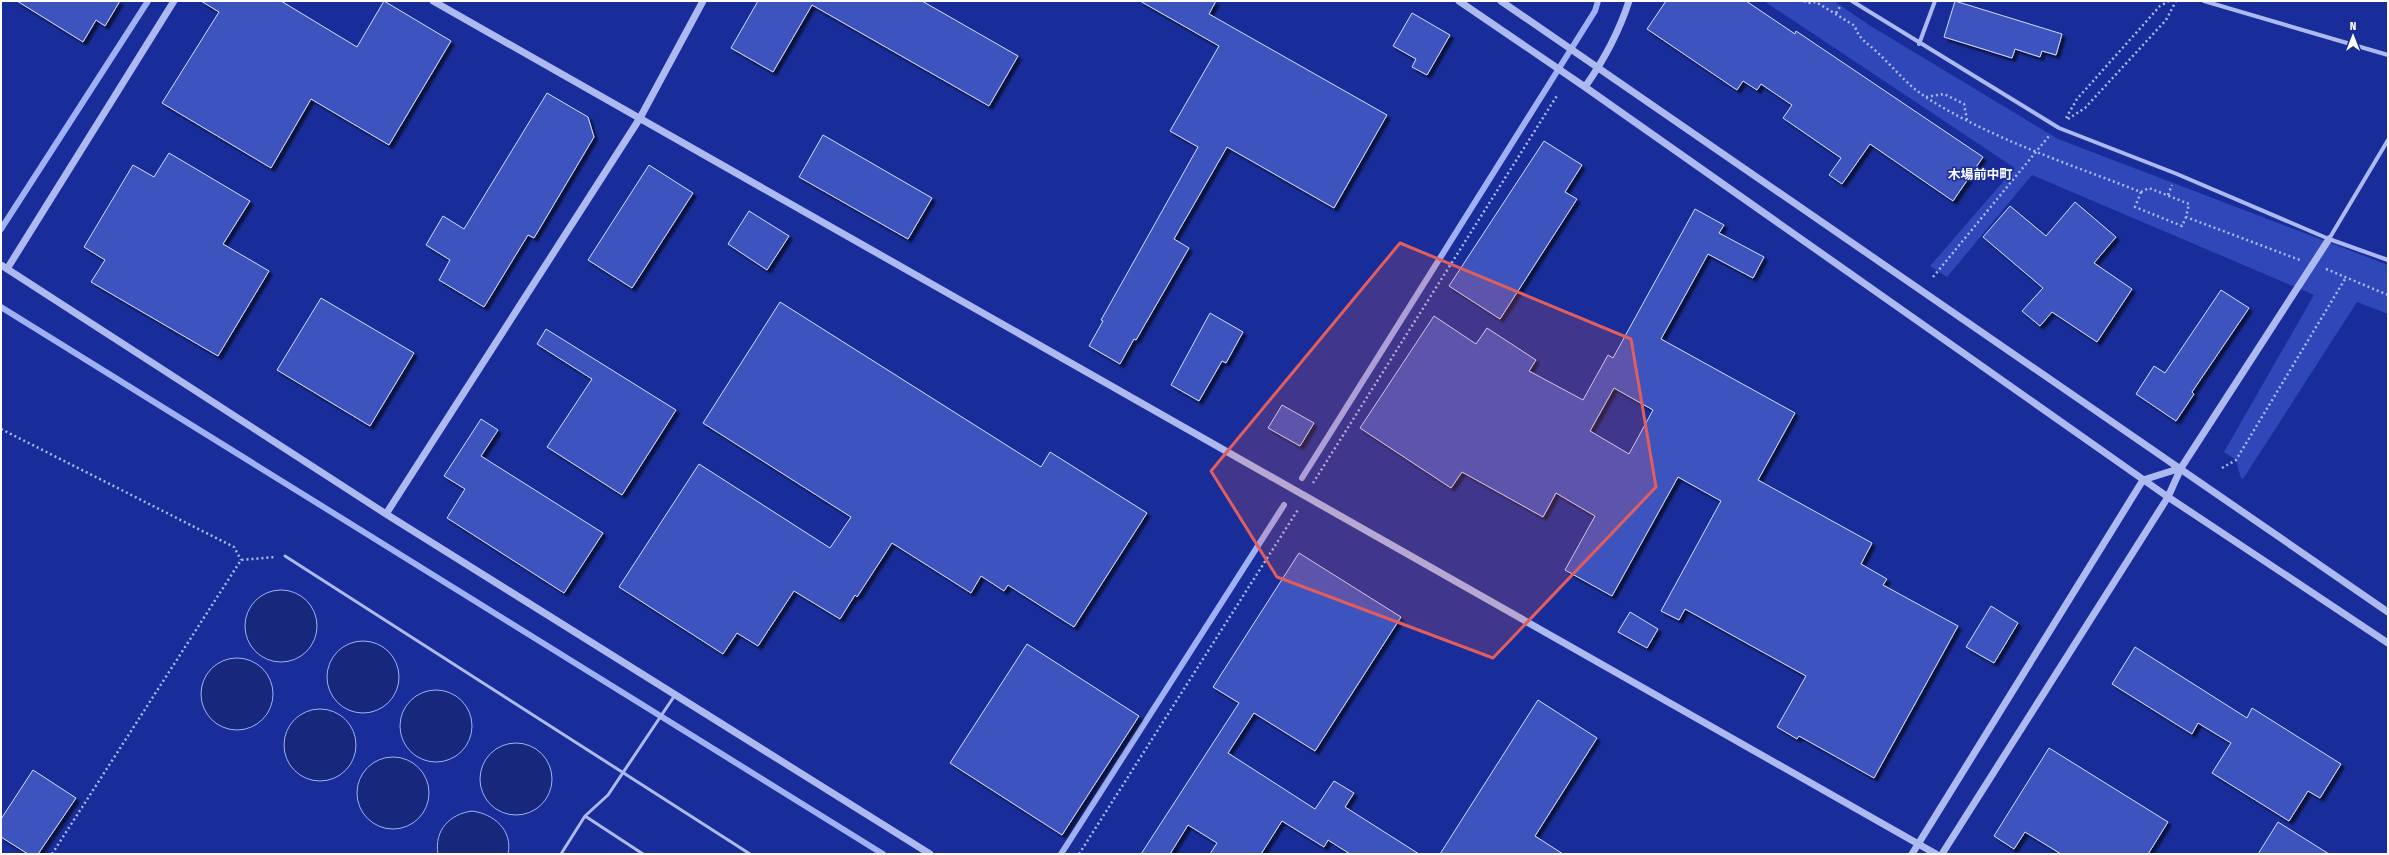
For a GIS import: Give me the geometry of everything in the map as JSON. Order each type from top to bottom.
[{"type":"street","points":[[174,1],[4,267],[386,514],[676,693],[930,854]]},
{"type":"street","points":[[433,1],[1936,854]]},
{"type":"street","points":[[386,514],[640,118],[704,1]]},
{"type":"street","points":[[1459,1],[1585,87],[2143,480],[2388,643]]},
{"type":"street","points":[[1501,1],[2388,612]]},
{"type":"street","points":[[1585,87],[1599,68],[1622,25],[1629,1]]},
{"type":"street","points":[[1852,1],[1919,44],[2059,128],[2177,174],[2329,239],[2388,260]]},
{"type":"street","points":[[1919,44],[1935,1]]},
{"type":"street","points":[[2204,1],[2388,55]]},
{"type":"street","points":[[1942,854],[2168,497],[2181,468],[2329,239],[2388,140]]},
{"type":"street","points":[[1912,854],[2143,480],[2181,468]]},
{"type":"lane","points":[[285,556],[750,854]]},
{"type":"lane","points":[[561,854],[585,816],[608,795],[676,693]]},
{"type":"lane","points":[[585,816],[643,854]]},
{"type":"path","points":[[1804,1],[1808,3],[1816,2],[1855,26],[1857,34],[1878,52],[1894,71],[1926,97],[1968,120],[2037,152],[2141,192]]},
{"type":"path","points":[[1836,13],[1844,1]]},
{"type":"path","points":[[2064,121],[2085,108],[2166,20],[2176,1]]},
{"type":"path","points":[[1313,483],[1558,94]]},
{"type":"path","points":[[1926,97],[1944,94],[1964,104],[1968,120]]},
{"type":"path","points":[[2149,188],[2189,204],[2182,226],[2135,207],[2141,192],[2149,188]]},
{"type":"path","points":[[2186,217],[2312,265],[2329,270],[2345,279],[2388,295]]},
{"type":"path","points":[[2222,468],[2236,460],[2345,279]]},
{"type":"path","points":[[1,429],[234,547],[241,560]]},
{"type":"path","points":[[1079,854],[1299,507]]},
{"type":"path","points":[[241,560],[285,556]]},
{"type":"path","points":[[52,854],[241,560]]},
{"type":"highlighted area","points":[[1400,243],[1631,339],[1656,487],[1493,658],[1277,577],[1211,471]]},
{"type":"shaded area","points":[[1764,1],[1834,1],[1869,25],[2058,139],[2388,265],[2388,314],[2357,302],[2243,479],[2241,478],[2236,460],[2224,452],[2314,295],[2032,175],[1947,277],[1930,266],[2015,168]]},
{"type":"shaded area","points":[[281,590],[301,596],[311,606],[317,626],[311,646],[301,656],[281,662],[261,656],[251,646],[245,626],[251,606],[261,596]]},
{"type":"shaded area","points":[[363,641],[383,647],[393,657],[399,677],[393,697],[383,707],[363,713],[343,707],[333,697],[327,677],[333,657],[343,647]]},
{"type":"shaded area","points":[[237,658],[257,664],[267,674],[273,694],[267,714],[257,724],[237,730],[217,724],[207,714],[201,694],[207,674],[217,664]]},
{"type":"shaded area","points":[[436,690],[456,696],[466,706],[472,726],[466,746],[456,756],[436,762],[416,756],[406,746],[400,726],[406,706],[416,696]]},
{"type":"shaded area","points":[[320,709],[340,715],[350,725],[356,745],[350,765],[340,775],[320,781],[300,775],[290,765],[284,745],[290,725],[300,715]]},
{"type":"shaded area","points":[[516,743],[536,749],[546,759],[552,779],[546,799],[536,809],[516,815],[496,809],[486,799],[480,779],[486,759],[496,749]]},
{"type":"shaded area","points":[[393,757],[413,763],[423,773],[429,793],[423,813],[413,823],[393,829],[373,823],[363,813],[357,793],[363,773],[373,763]]},
{"type":"shaded area","points":[[472,811],[488,816],[500,825],[508,838],[508,854],[438,854],[437,845],[441,831],[445,825],[457,816]]},
{"type":"building","points":[[17,1],[120,1],[105,26],[96,20],[83,42]]},
{"type":"building","points":[[201,1],[281,1],[357,47],[384,1],[451,41],[389,145],[311,99],[271,168],[162,103],[219,12]]},
{"type":"building","points":[[758,1],[922,1],[1018,56],[989,106],[812,5],[773,72],[731,48]]},
{"type":"building","points":[[1140,1],[1216,1],[1209,14],[1387,115],[1334,208],[1227,147],[1174,239],[1189,248],[1136,340],[1134,339],[1120,364],[1089,346],[1103,321],[1101,320],[1198,147],[1170,131],[1219,46]]},
{"type":"building","points":[[1666,1],[1746,1],[1795,34],[1796,31],[1983,157],[1953,201],[1870,144],[1842,184],[1829,175],[1841,158],[1783,118],[1792,105],[1761,84],[1757,90],[1743,81],[1737,90],[1647,29]]},
{"type":"building","points":[[1955,1],[2062,34],[2056,55],[2042,51],[2040,57],[2015,49],[2012,58],[1944,37]]},
{"type":"building","points":[[1412,13],[1450,35],[1427,75],[1412,67],[1416,59],[1393,46]]},
{"type":"building","points":[[547,93],[588,117],[594,137],[534,238],[528,235],[484,307],[439,280],[450,260],[426,245],[443,216],[464,229]]},
{"type":"building","points":[[823,135],[932,198],[908,239],[799,177]]},
{"type":"building","points":[[1544,141],[1582,165],[1565,192],[1577,199],[1500,319],[1449,286]]},
{"type":"building","points":[[169,153],[250,201],[223,244],[269,271],[218,356],[91,282],[105,260],[84,247],[133,165],[154,177]]},
{"type":"building","points":[[649,165],[693,193],[632,288],[588,260]]},
{"type":"building","points":[[2075,202],[2116,237],[2094,263],[2132,289],[2097,342],[2052,312],[2040,326],[2022,311],[2043,288],[1983,237],[2010,206],[2046,236]]},
{"type":"building","points":[[1695,209],[1724,225],[1719,233],[1764,257],[1753,278],[1708,254],[1661,339],[1795,413],[1758,480],[1872,543],[1861,564],[1887,579],[1883,585],[1958,626],[1874,778],[1799,736],[1797,739],[1777,727],[1806,676],[1685,609],[1679,620],[1661,611],[1721,501],[1678,477],[1612,596],[1565,570],[1595,516],[1556,493],[1543,517],[1462,472],[1451,488],[1360,428],[1434,316],[1476,344],[1487,328],[1536,360],[1529,371],[1583,400],[1608,355],[1613,358]],"holes":[[[1614,388],[1653,410],[1629,454],[1590,431]]]},
{"type":"building","points":[[749,211],[789,236],[767,270],[728,244]]},
{"type":"building","points":[[2221,290],[2249,308],[2192,392],[2194,394],[2176,421],[2136,394],[2154,366],[2165,373]]},
{"type":"building","points":[[321,298],[414,353],[370,426],[277,370]]},
{"type":"building","points":[[780,302],[1041,467],[1050,452],[1147,513],[1074,627],[1008,585],[1004,591],[981,576],[971,593],[892,543],[857,597],[855,595],[840,619],[794,591],[758,646],[737,633],[723,654],[619,587],[699,464],[830,548],[851,517],[703,423]]},
{"type":"building","points":[[1210,313],[1243,332],[1226,363],[1222,361],[1199,401],[1171,385]]},
{"type":"building","points":[[546,329],[676,410],[622,495],[547,447],[592,379],[537,344]]},
{"type":"building","points":[[1282,405],[1314,423],[1300,446],[1268,428]]},
{"type":"building","points":[[481,419],[498,430],[481,456],[603,533],[564,593],[447,518],[465,489],[444,476]]},
{"type":"building","points":[[1299,553],[1401,617],[1315,751],[1254,713],[1228,753],[1315,809],[1334,781],[1354,793],[1345,807],[1419,854],[1350,854],[1328,840],[1324,847],[1282,821],[1261,854],[1210,854],[1217,843],[1188,825],[1170,854],[1141,854],[1239,703],[1213,687]]},
{"type":"building","points":[[1991,606],[2018,623],[1994,663],[1966,647]]},
{"type":"building","points":[[1630,612],[1658,629],[1647,648],[1618,632]]},
{"type":"building","points":[[1027,644],[1139,716],[1062,835],[950,763]]},
{"type":"building","points":[[2135,647],[2247,718],[2252,708],[2341,764],[2320,798],[2308,791],[2289,821],[2212,773],[2231,743],[2198,723],[2192,734],[2112,684]]},
{"type":"building","points":[[1538,700],[1597,738],[1535,836],[1563,854],[1440,854]]},
{"type":"building","points":[[2049,748],[2168,822],[2148,854],[2061,854],[2025,832],[2014,849],[1994,836]]},
{"type":"building","points":[[33,770],[76,798],[38,854],[28,854],[1,837],[1,819]]},
{"type":"building","points":[[2278,822],[2329,854],[2258,854]]},
{"type":"waterway","points":[[1,229],[148,1]]},
{"type":"waterway","points":[[1302,478],[1595,11],[1598,1]]},
{"type":"waterway","points":[[1,307],[883,854]]},
{"type":"waterway","points":[[1061,854],[1284,505]]},
{"type":"district","name":"木場前中町","points":[[1980,174]]}]
